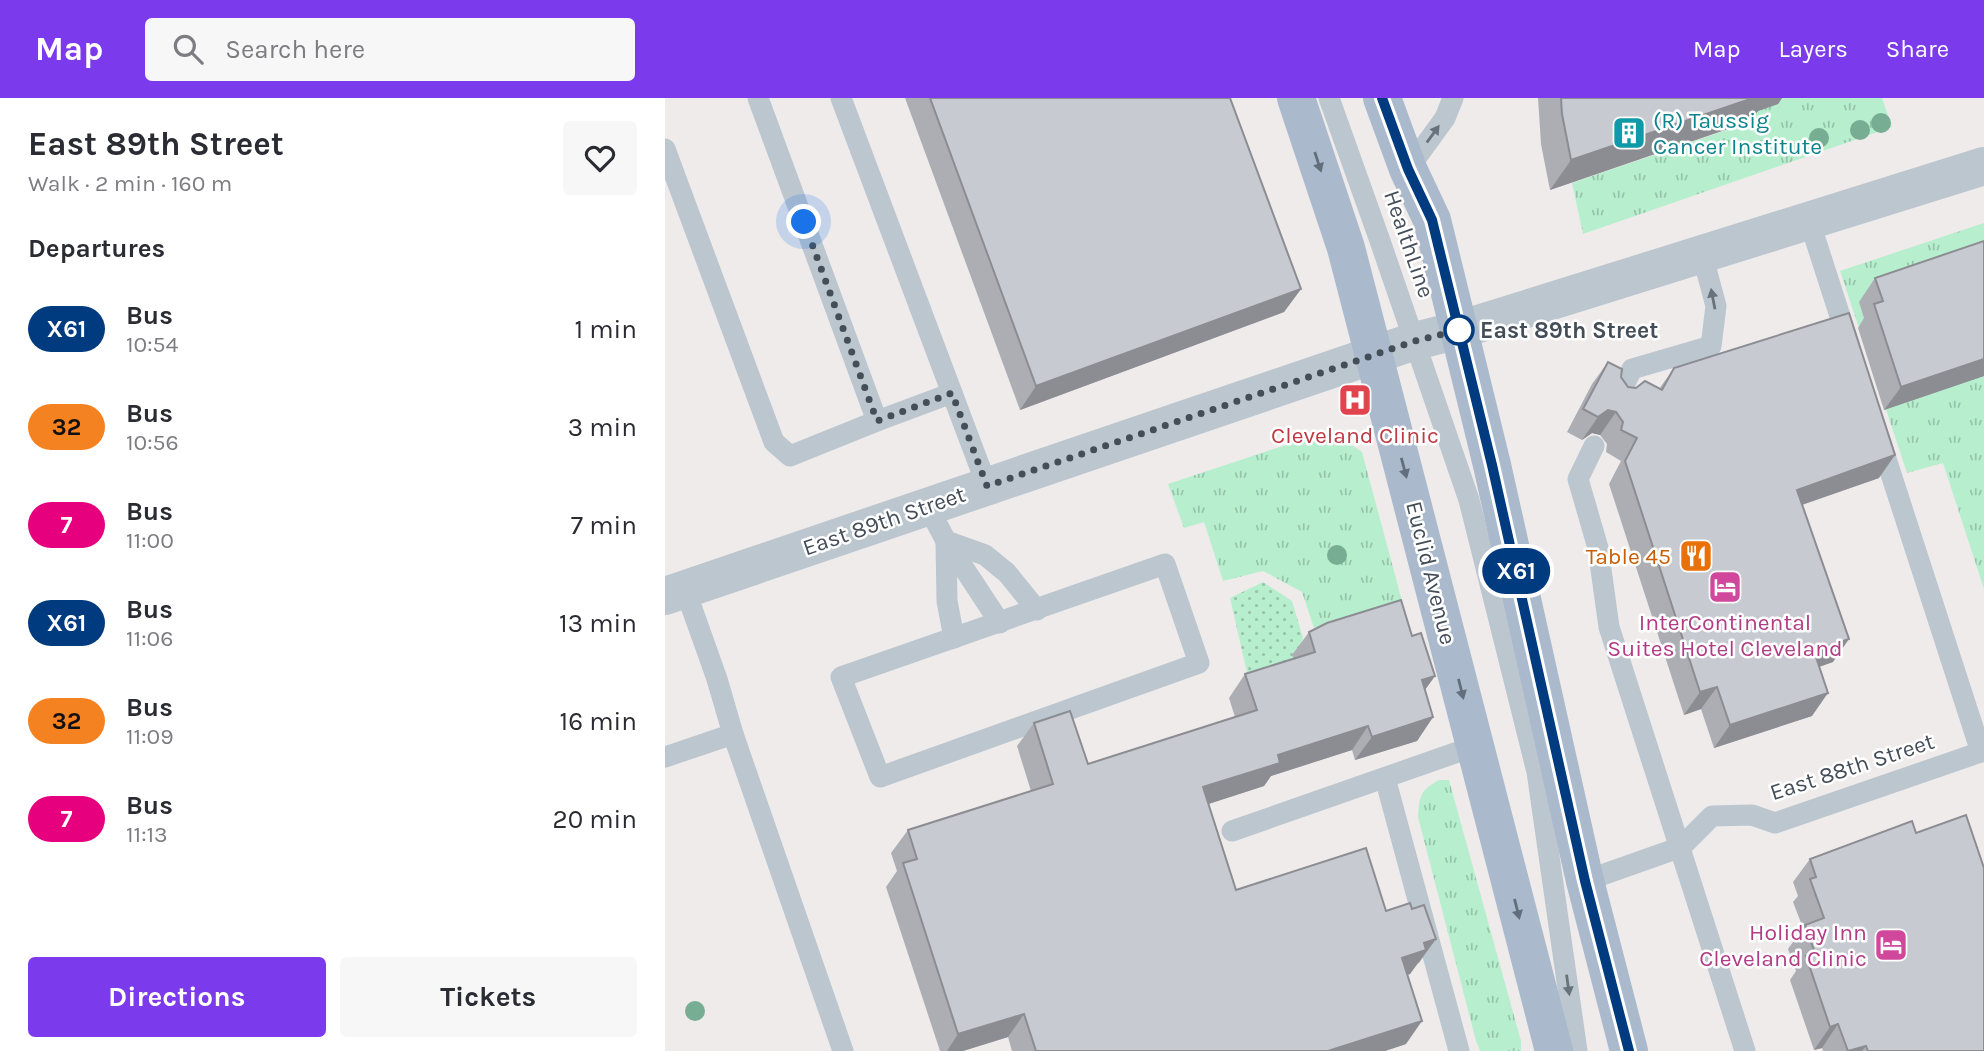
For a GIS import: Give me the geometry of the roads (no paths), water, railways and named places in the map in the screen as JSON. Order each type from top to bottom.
[{"type":"main road","name":"Euclid Avenue","points":[[1296,98],[1346,248],[1554,1051]]},
{"type":"main road","points":[[1382,98],[1408,169],[1432,220],[1492,465],[1585,881],[1629,1051]]},
{"type":"street","name":"East 89th Street","points":[[675,593],[1415,341],[1459,330],[1984,166]]},
{"type":"lane","points":[[758,98],[877,421]]},
{"type":"lane","points":[[841,98],[987,486]]},
{"type":"lane","name":"HealthLine","points":[[1329,98],[1469,500],[1537,772],[1577,1051]]},
{"type":"lane","points":[[1408,169],[1445,118],[1453,98]]},
{"type":"lane","points":[[665,149],[774,442],[790,456],[952,393]]},
{"type":"lane","points":[[1809,220],[1857,370]]},
{"type":"lane","points":[[1618,398],[1632,369],[1711,346],[1716,306],[1702,254]]},
{"type":"lane","points":[[1874,422],[1983,751]]},
{"type":"lane","points":[[1594,446],[1578,479],[1598,548],[1609,627],[1745,1051]]},
{"type":"lane","points":[[928,507],[946,541],[1000,623]]},
{"type":"lane","points":[[946,541],[985,555],[1007,573],[1037,610]]},
{"type":"lane","points":[[946,541],[947,601],[954,638]]},
{"type":"lane","points":[[1165,564],[1199,663],[880,777],[841,677],[1000,623],[1165,564]]},
{"type":"lane","points":[[675,593],[717,679],[733,734],[843,1051]]},
{"type":"lane","points":[[665,757],[733,734]]},
{"type":"lane","points":[[1232,831],[1475,746]]},
{"type":"lane","name":"East 88th Street","points":[[1585,881],[1681,847],[1712,816],[1752,815],[1776,823],[1983,751]]},
{"type":"lane","name":"HealthLine","points":[[1537,772],[1573,826]]},
{"type":"lane","points":[[1385,778],[1459,1051]]},
{"type":"place","name":"(R) Taussig Cancer Institute","points":[[1629,133]]},
{"type":"place","name":"East 89th Street","points":[[1459,330]]},
{"type":"place","name":"Cleveland Clinic","points":[[1355,400]]},
{"type":"place","name":"Table 45","points":[[1696,556]]},
{"type":"place","name":"InterContinental Suites Hotel Cleveland","points":[[1725,587]]},
{"type":"place","name":"Holiday Inn Cleveland Clinic","points":[[1891,945]]}]
